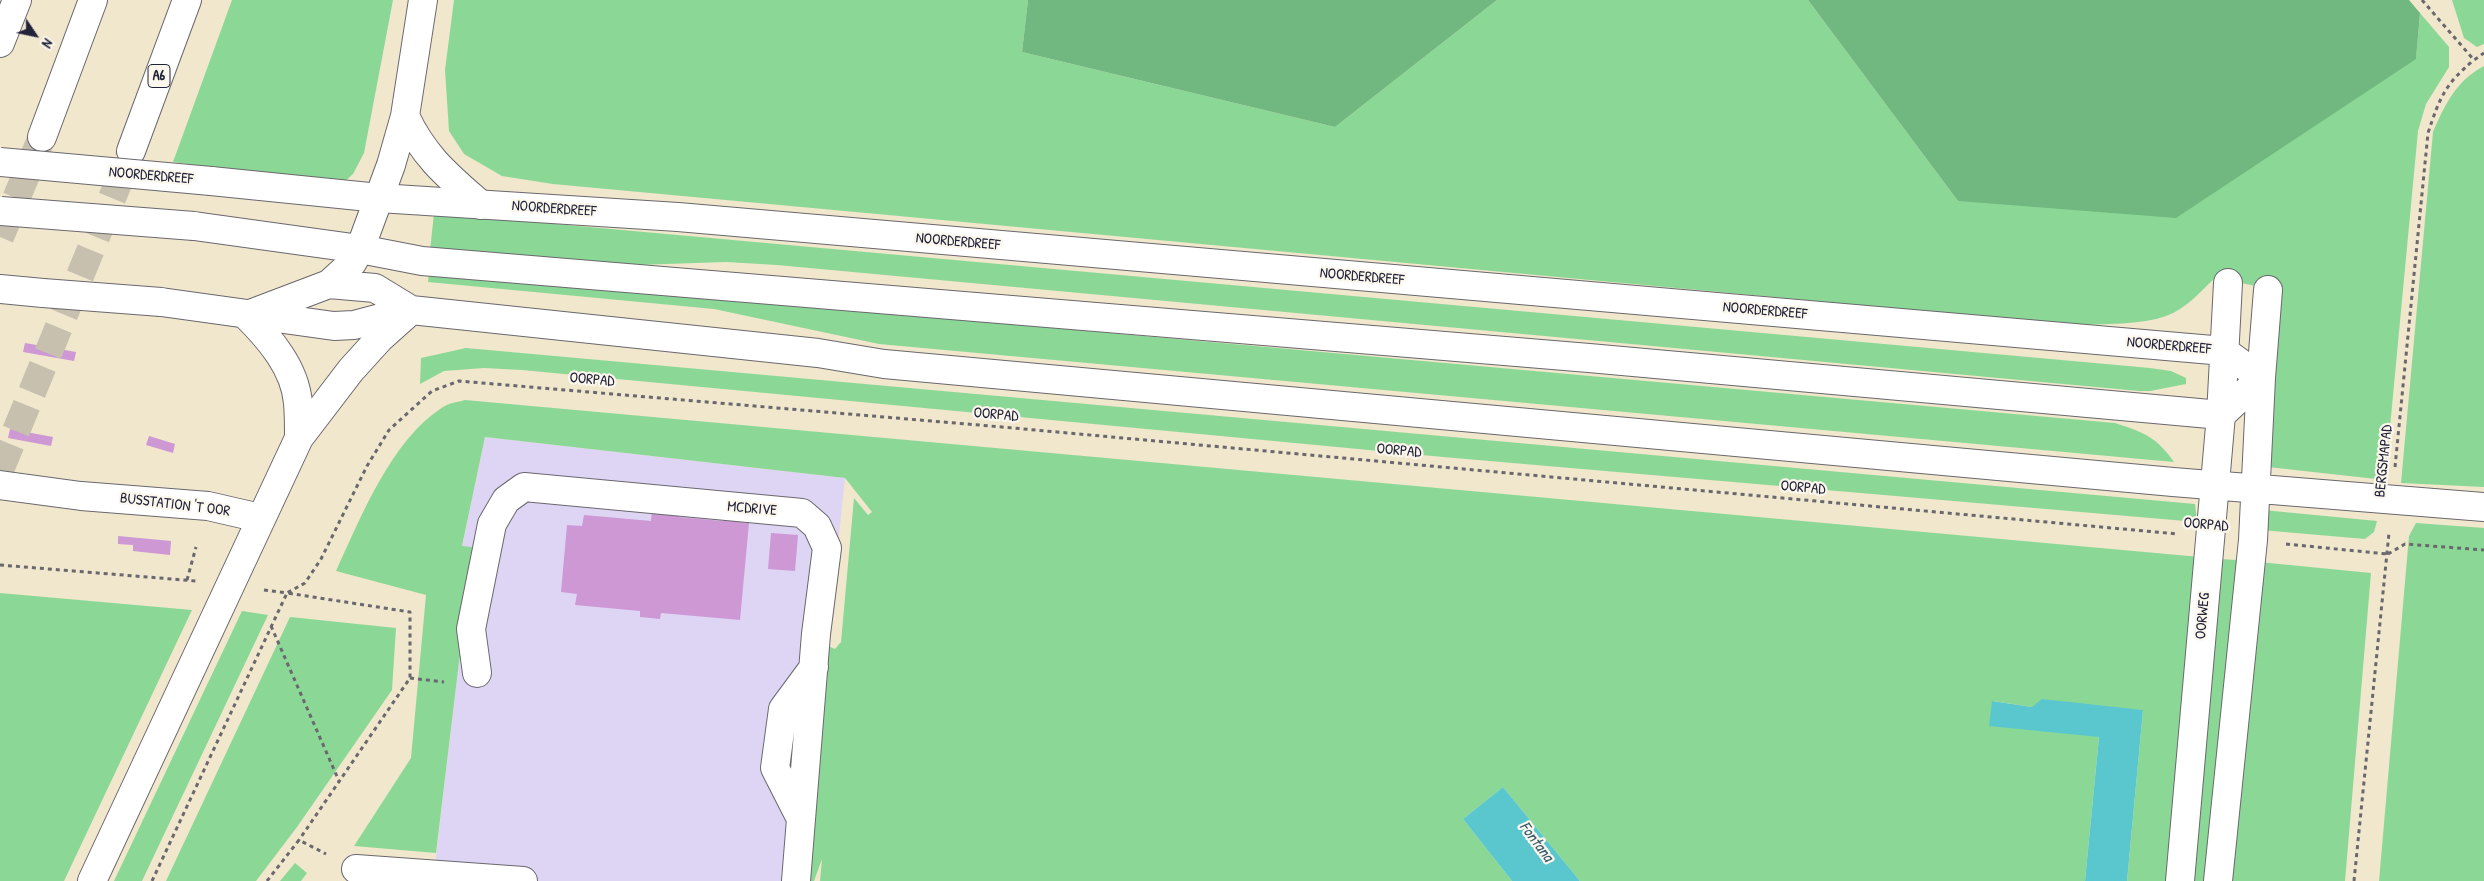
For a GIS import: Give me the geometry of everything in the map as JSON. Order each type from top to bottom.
[{"type":"main road","points":[[0,43],[17,0]]},
{"type":"main road","points":[[42,137],[93,0]]},
{"type":"main road","name":"A6","points":[[131,151],[187,0]]},
{"type":"main road","points":[[246,315],[330,284],[352,263],[360,249],[379,198],[405,116],[423,0]]},
{"type":"main road","points":[[405,116],[416,140],[444,173],[481,205]]},
{"type":"main road","name":"NOORDERDREEF","points":[[0,162],[379,198],[678,217],[2224,351],[2261,378]]},
{"type":"main road","points":[[0,211],[194,226],[360,249],[422,261],[1588,358],[2220,415],[2261,378]]},
{"type":"main road","name":"OORWEG","points":[[2180,881],[2215,485],[2228,283]]},
{"type":"main road","points":[[330,284],[375,288],[410,310]]},
{"type":"main road","points":[[0,289],[160,302],[334,326],[354,325],[410,310],[818,353],[894,365],[2255,489],[2484,507]]},
{"type":"main road","points":[[2218,881],[2253,540],[2261,378],[2268,290]]},
{"type":"main road","points":[[92,881],[299,438],[351,370],[380,338],[410,310]]},
{"type":"main road","points":[[246,315],[271,340],[283,360],[298,402],[299,438]]},
{"type":"main road","name":"BUSSTATION 'T OOR","points":[[0,485],[81,496],[208,506],[260,518]]},
{"type":"main road","name":"MCDRIVE","points":[[477,673],[472,629],[492,524],[506,500],[524,487],[802,514],[817,526],[827,548],[814,667],[796,881]]},
{"type":"main road","points":[[356,869],[523,881]]},
{"type":"path","points":[[2422,0],[2474,60]]},
{"type":"path","name":"BERGSMAPAD","points":[[2354,881],[2428,133],[2440,97],[2455,76],[2484,53]]},
{"type":"path","name":"OORPAD","points":[[416,405],[432,391],[459,381],[493,383],[1002,426],[2210,536]]},
{"type":"path","points":[[2253,540],[2387,554],[2405,544],[2484,550]]},
{"type":"path","points":[[187,580],[196,547]]},
{"type":"path","points":[[0,564],[50,569]]},
{"type":"path","points":[[152,881],[287,594],[410,612],[410,678],[299,840],[267,881]]},
{"type":"path","points":[[271,625],[339,781]]},
{"type":"path","points":[[299,840],[356,869]]},
{"type":"shaded area","points":[[485,437],[845,478],[802,881],[433,881],[459,662],[481,549],[462,547]]},
{"type":"green space","points":[[232,0],[393,0],[364,153],[353,174],[342,184],[173,162]]},
{"type":"green space","points":[[454,0],[1028,0],[1022,52],[1335,127],[1497,0],[1808,0],[1958,201],[2416,59],[2420,13],[2449,47],[2449,67],[2426,104],[2418,131],[2385,480],[2268,467],[2282,291],[2215,278],[2186,305],[2166,316],[2134,323],[2076,325],[553,184],[502,176],[464,154],[449,131],[445,70]]},
{"type":"green space","points":[[1028,0],[1497,0],[1335,127],[1022,52]]},
{"type":"green space","points":[[1808,0],[2409,0],[2420,13],[2416,59],[2176,218],[1958,201]]},
{"type":"green space","points":[[2452,0],[2484,0],[2484,44],[2477,47],[2464,38]]},
{"type":"green space","points":[[2484,66],[2484,487],[2401,483],[2433,132],[2447,103],[2459,86],[2466,78]]},
{"type":"green space","points":[[434,213],[2150,368],[2171,371],[2186,378],[2186,384],[2150,391],[2139,391],[777,265],[726,262],[605,266],[430,251]]},
{"type":"green space","points":[[429,272],[2115,423],[2134,429],[2149,437],[2162,447],[2174,462],[879,344],[714,309],[428,282]]},
{"type":"green space","points":[[466,348],[2195,504],[2197,522],[1443,457],[522,370],[484,368],[444,371],[420,384],[421,358]]},
{"type":"green space","points":[[465,400],[2200,557],[2171,881],[2127,881],[2143,710],[2032,707],[1993,701],[2099,737],[2085,881],[1580,881],[1503,787],[1463,819],[1512,881],[820,881],[822,859],[814,881],[802,881],[826,645],[835,649],[841,642],[854,498],[868,515],[872,512],[845,478],[485,437],[462,546],[481,548],[459,662],[436,853],[354,846],[411,758],[426,595],[336,571],[379,481],[408,439],[424,421],[443,407]]},
{"type":"green space","points":[[2263,510],[2377,521],[2374,532],[2365,539],[2261,530]]},
{"type":"green space","points":[[2416,523],[2484,528],[2484,881],[2379,881],[2409,536]]},
{"type":"green space","points":[[2221,559],[2237,560],[2209,881],[2192,881]]},
{"type":"green space","points":[[2259,562],[2371,573],[2345,881],[2230,881]]},
{"type":"green space","points":[[0,593],[192,610],[64,881],[0,881]]},
{"type":"green space","points":[[242,611],[268,615],[142,881],[114,881]]},
{"type":"green space","points":[[290,617],[396,628],[392,690],[297,827],[256,881],[166,881]]},
{"type":"green space","points":[[295,863],[307,873],[301,881],[280,881]]},
{"type":"water","points":[[2042,699],[2143,710],[2127,881],[2085,881],[2099,737],[1989,726],[1992,701],[2032,707]]},
{"type":"water","name":"Fontana","points":[[1503,787],[1580,881],[1512,881],[1463,819]]},
{"type":"building","points":[[25,343],[76,352],[74,361],[23,352]]},
{"type":"building","points":[[10,429],[53,437],[51,446],[8,438]]},
{"type":"building","points":[[149,436],[175,444],[173,453],[146,445]]},
{"type":"building","points":[[652,509],[680,511],[679,517],[723,521],[723,515],[739,516],[739,522],[749,523],[740,620],[661,613],[660,619],[640,617],[640,611],[575,605],[577,594],[561,592],[567,525],[582,526],[584,515],[651,521]]},
{"type":"building","points":[[771,533],[798,535],[795,571],[768,569]]},
{"type":"building","points":[[118,536],[171,541],[170,555],[133,551],[133,545],[118,544]]},
{"type":"tunnel","points":[[0,237],[42,137]]},
{"type":"tunnel","points":[[0,470],[131,152]]}]
